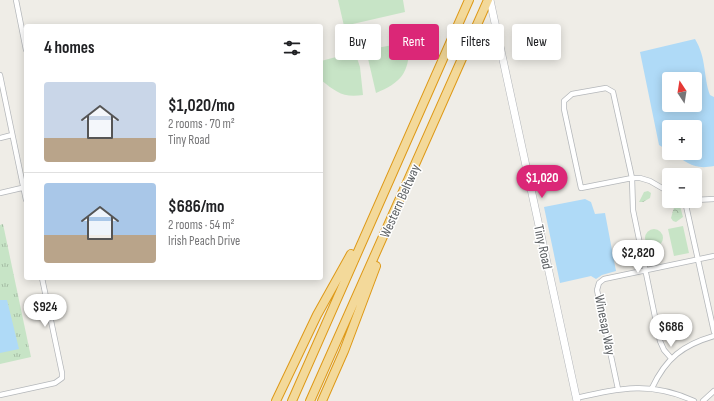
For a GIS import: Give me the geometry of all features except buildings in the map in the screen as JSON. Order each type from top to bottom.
[{"type":"highway","name":"Western Beltway","points":[[292,401],[374,212],[469,0]]},
{"type":"highway","name":"Western Beltway","points":[[310,401],[489,0]]},
{"type":"highway","points":[[276,401],[317,315],[374,212]]},
{"type":"highway","points":[[322,401],[363,302],[394,213]]},
{"type":"street","points":[[16,0],[24,40]]},
{"type":"street","name":"Tiny Road","points":[[489,0],[577,399]]},
{"type":"street","points":[[0,75],[24,184]]},
{"type":"street","points":[[662,188],[640,178],[632,178],[581,188],[564,109],[564,101],[572,94],[606,88],[613,92],[632,178],[633,210],[660,341],[664,350],[671,358]]},
{"type":"street","points":[[0,138],[12,135]]},
{"type":"street","points":[[0,193],[24,188]]},
{"type":"street","points":[[702,200],[714,199]]},
{"type":"street","points":[[687,208],[714,332]]},
{"type":"street","name":"Winesap Way","points":[[618,389],[598,290],[599,283],[604,279],[714,256]]},
{"type":"street","points":[[0,395],[55,383],[62,378],[42,280]]},
{"type":"street","points":[[652,388],[659,373],[671,358],[689,345],[714,336]]},
{"type":"street","points":[[577,399],[618,389],[652,388],[677,393],[694,401]]},
{"type":"street","points":[[703,401],[714,391]]},
{"type":"green space","points":[[338,0],[403,0],[405,12],[353,24],[344,24]]},
{"type":"green space","points":[[389,46],[389,60],[408,60],[403,75],[392,85],[376,93],[368,60],[381,60],[381,47]]},
{"type":"green space","points":[[335,57],[335,60],[358,60],[360,67],[363,95],[345,95],[331,88],[323,82],[323,60]]},
{"type":"green space","points":[[648,191],[651,193],[650,198],[643,202],[639,202],[644,192]]},
{"type":"green space","points":[[674,208],[681,208],[683,217],[676,222],[671,218]]},
{"type":"green space","points":[[3,224],[31,357],[0,364],[0,225]]},
{"type":"green space","points":[[683,226],[689,253],[674,256],[668,229]]},
{"type":"green space","points":[[654,229],[660,232],[663,238],[660,244],[654,247],[648,244],[645,238],[648,232]]},
{"type":"water","points":[[695,39],[699,46],[703,60],[710,95],[714,97],[714,166],[701,167],[692,165],[682,160],[702,160],[702,120],[662,120],[662,147],[659,145],[640,52]]},
{"type":"water","points":[[585,199],[591,202],[595,214],[605,213],[616,271],[602,275],[596,279],[591,276],[560,283],[544,207]]},
{"type":"water","points":[[0,300],[7,300],[19,349],[0,353]]}]
